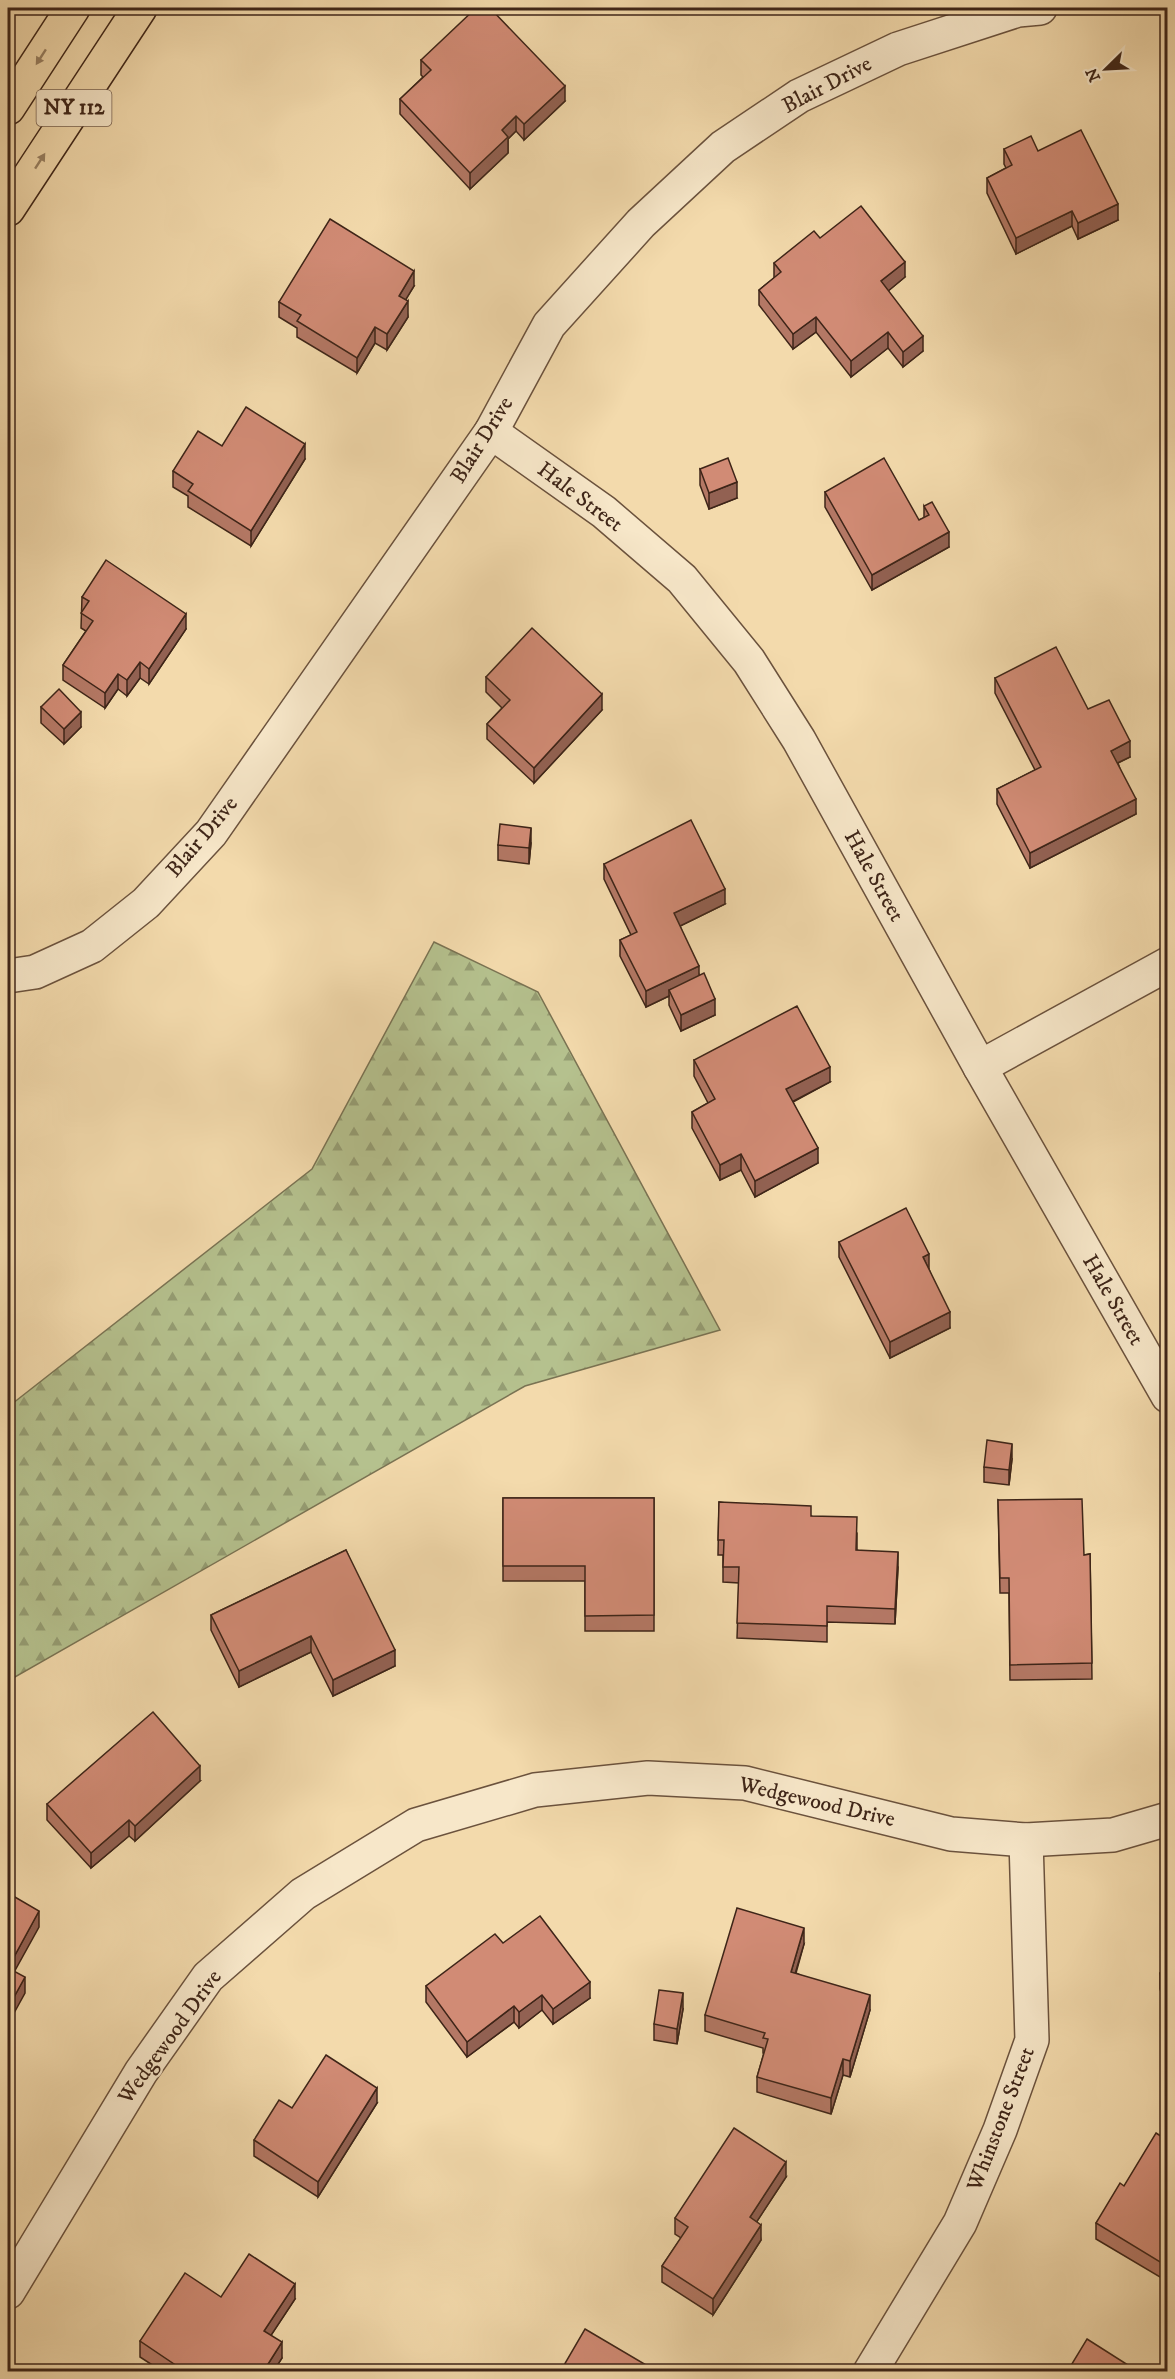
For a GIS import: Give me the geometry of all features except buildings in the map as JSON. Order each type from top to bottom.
[{"type":"main road","name":"NY 112","points":[[8,108],[73,8]]},
{"type":"main road","name":"NY 112","points":[[8,209],[140,8]]},
{"type":"street","name":"Blair Drive","points":[[8,976],[35,972],[92,946],[146,903],[211,832],[491,432],[549,325],[641,223],[723,147],[799,96],[898,49],[1018,10],[1040,8]]},
{"type":"street","name":"Hale Street","points":[[491,432],[604,512],[682,579],[749,661],[798,740],[1167,1396]]},
{"type":"street","points":[[980,1067],[1167,964]]},
{"type":"street","name":"Wedgewood Drive","points":[[8,2292],[141,2072],[208,1977],[303,1894],[416,1825],[535,1790],[648,1778],[745,1783],[951,1834],[1026,1840],[1113,1835],[1167,1819]]},
{"type":"street","name":"Whinstone Street","points":[[870,2372],[960,2223],[1000,2130],[1032,2040],[1026,1840]]},
{"type":"green space","points":[[434,942],[538,992],[720,1330],[525,1386],[8,1681],[8,1407],[312,1169]]}]
